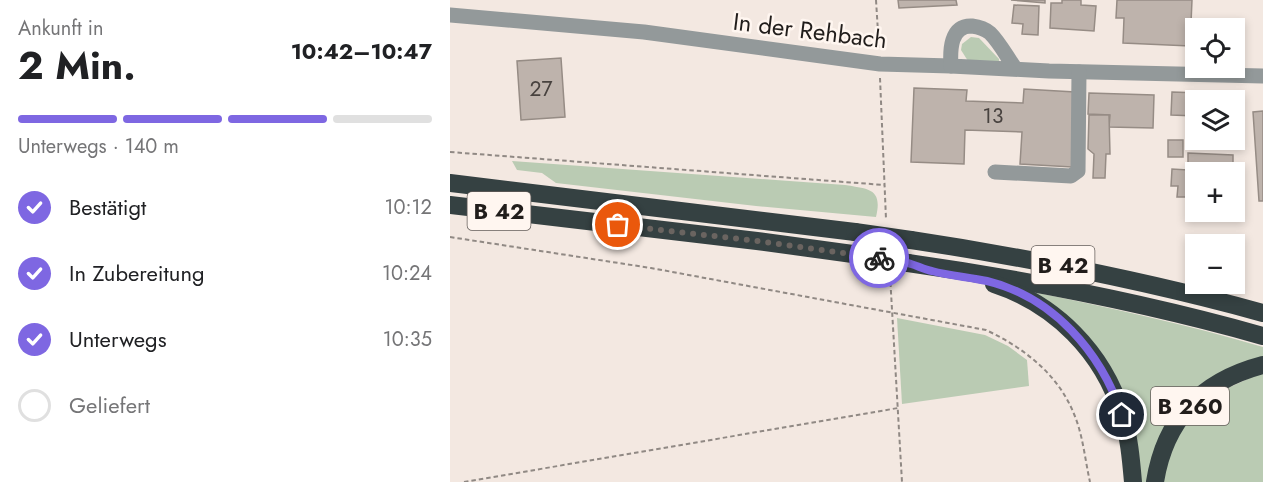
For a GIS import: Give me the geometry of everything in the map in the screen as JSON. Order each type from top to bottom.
[{"type":"highway","name":"B 42","points":[[450,183],[911,240],[1063,265],[1263,313]]},
{"type":"highway","name":"B 42","points":[[450,205],[757,241],[982,273],[1096,294],[1263,336]]},
{"type":"highway","name":"B 260","points":[[909,263],[932,271],[988,281],[1005,287],[1037,303],[1066,324],[1090,351],[1113,389],[1126,432],[1133,482]]},
{"type":"highway","points":[[1214,300],[1263,307]]},
{"type":"highway","name":"B 260","points":[[1155,482],[1166,443],[1186,410],[1216,384],[1238,373],[1263,365]]},
{"type":"street","name":"In der Rehbach","points":[[450,15],[644,32],[880,64],[1263,76]]},
{"type":"street","points":[[951,66],[953,40],[957,32],[968,26],[988,31],[1015,68]]},
{"type":"street","points":[[995,172],[1076,175],[1078,171],[1079,72]]},
{"type":"path","points":[[450,152],[884,185],[876,0]]},
{"type":"path","points":[[450,237],[651,268],[986,330],[1012,342],[1031,357],[1050,374],[1065,394],[1075,415],[1090,482]]},
{"type":"path","points":[[893,311],[902,482]]},
{"type":"path","points":[[464,482],[898,408]]},
{"type":"green space","points":[[971,37],[979,38],[999,59],[999,62],[968,61],[961,50],[962,44]]},
{"type":"green space","points":[[512,161],[845,185],[872,192],[878,207],[876,217],[556,183],[542,173],[517,170]]},
{"type":"green space","points":[[1028,291],[1146,316],[1263,347],[1263,360],[1204,385],[1147,482],[1137,482],[1119,391]]},
{"type":"green space","points":[[897,318],[985,335],[1008,346],[1027,360],[1029,386],[902,404]]},
{"type":"green space","points":[[1263,372],[1263,482],[1159,482],[1165,454],[1204,399]]},
{"type":"building","points":[[898,0],[956,0],[957,5],[899,8]]},
{"type":"building","points":[[1011,0],[1045,0],[1045,3]]},
{"type":"building","points":[[1062,0],[1081,0],[1081,5],[1096,6],[1094,31],[1050,28],[1051,3],[1062,3]]},
{"type":"building","points":[[1117,0],[1192,0],[1191,18],[1185,18],[1185,46],[1123,43],[1124,18],[1116,18]]},
{"type":"building","points":[[1014,5],[1039,6],[1038,35],[1022,34],[1023,24],[1012,23]]},
{"type":"building","points":[[561,58],[565,117],[521,120],[517,61]]},
{"type":"building","points":[[914,88],[967,90],[966,101],[1023,103],[1024,89],[1075,92],[1072,167],[1020,164],[1022,132],[965,130],[964,164],[911,162]]},
{"type":"building","points":[[1172,92],[1185,92],[1185,116],[1171,115]]},
{"type":"building","points":[[1089,93],[1154,95],[1153,128],[1109,127],[1110,115],[1088,114]]},
{"type":"building","points":[[1263,111],[1263,201],[1259,201],[1253,112]]},
{"type":"building","points":[[1089,115],[1109,115],[1110,154],[1106,154],[1105,178],[1093,178],[1094,154],[1088,149]]},
{"type":"building","points":[[1168,140],[1183,140],[1183,157],[1168,157]]},
{"type":"building","points":[[1188,153],[1233,155],[1233,162],[1188,162]]},
{"type":"building","points":[[1172,169],[1185,170],[1185,197],[1177,197],[1178,186],[1171,186]]},
{"type":"way so far","points":[[618,225],[879,258]]},
{"type":"route","points":[[879,258],[988,281],[1037,303],[1066,324],[1090,351],[1109,381],[1122,415]]}]
